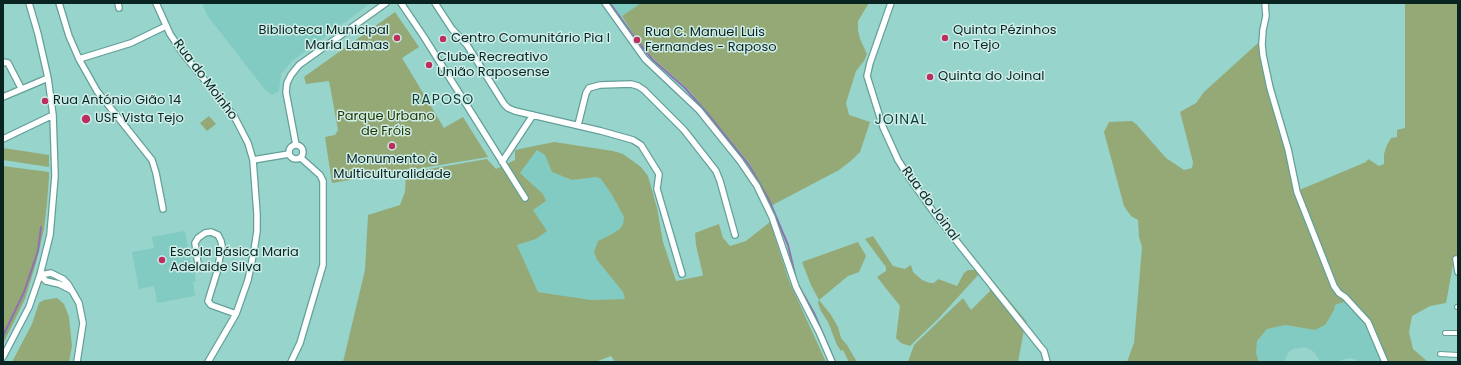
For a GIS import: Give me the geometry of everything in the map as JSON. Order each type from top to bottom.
[{"type":"street","points":[[3,357],[28,307],[40,275],[50,235],[55,176],[53,115],[48,78],[29,3]]},
{"type":"street","points":[[59,3],[79,59],[97,91],[152,160],[163,209]]},
{"type":"street","name":"Rua do Moinho","points":[[156,3],[166,26],[187,58],[234,116],[248,143],[253,160],[257,214],[256,238],[246,287],[236,314],[208,362]]},
{"type":"street","points":[[296,145],[286,92],[290,75],[299,65],[386,3]]},
{"type":"street","points":[[401,3],[525,198]]},
{"type":"street","points":[[434,3],[452,29],[467,44],[504,104],[512,110],[578,125],[639,142],[659,172],[660,178],[657,189],[682,274]]},
{"type":"street","points":[[605,3],[645,59],[699,110],[740,161],[757,186],[772,218],[796,287],[819,332],[832,362]]},
{"type":"street","name":"Rua do Joinal","points":[[890,3],[867,76],[884,128],[898,160],[910,179],[935,214],[1040,345],[1044,351],[1047,362]]},
{"type":"street","points":[[1265,3],[1266,16],[1263,30],[1263,55],[1270,88],[1288,148],[1297,192],[1334,286],[1338,293],[1346,297],[1368,322],[1385,362]]},
{"type":"street","points":[[79,59],[131,43],[166,26]]},
{"type":"street","points":[[3,62],[8,63],[21,88]]},
{"type":"street","points":[[3,97],[21,88],[48,78]]},
{"type":"street","points":[[578,125],[586,93],[589,88],[600,85],[631,84],[644,90],[684,130],[716,171],[735,235]]},
{"type":"street","points":[[3,139],[53,115]]},
{"type":"street","points":[[502,162],[533,115]]},
{"type":"street","points":[[296,145],[290,148],[289,154],[293,159],[296,160],[301,158]]},
{"type":"street","points":[[296,145],[300,146],[303,151],[301,158]]},
{"type":"street","points":[[253,160],[289,154]]},
{"type":"street","points":[[291,362],[300,343],[323,265],[323,181],[320,175],[301,158]]},
{"type":"street","points":[[198,264],[195,243],[198,238],[204,233],[211,232],[218,235],[222,246],[217,272],[208,301],[211,305],[236,314]]},
{"type":"street","points":[[1456,259],[1458,272]]},
{"type":"street","points":[[40,275],[51,273],[55,274],[68,284],[79,302],[83,316],[83,323],[77,362]]},
{"type":"street","points":[[40,275],[46,281],[65,286],[73,291]]},
{"type":"street","points":[[1445,333],[1458,333]]},
{"type":"street","points":[[1440,354],[1458,355]]},
{"type":"shaded area","points":[[202,3],[371,3],[292,61],[281,74],[279,91],[272,95],[266,91],[207,15]]},
{"type":"shaded area","points":[[612,3],[642,3],[621,16]]},
{"type":"shaded area","points":[[537,150],[545,155],[552,172],[572,180],[596,177],[601,179],[612,195],[624,217],[623,224],[620,229],[598,241],[594,253],[597,260],[623,292],[625,299],[591,300],[538,292],[517,245],[536,239],[540,236],[533,210],[546,201],[543,194],[520,173]]},
{"type":"shaded area","name":"Escola Básica Maria Adelaide Silva","points":[[185,231],[196,281],[193,282],[195,296],[157,303],[154,286],[139,289],[132,252],[154,248],[152,237]]},
{"type":"shaded area","points":[[1347,301],[1367,327],[1381,362],[1361,362],[1351,358],[1338,362],[1320,362],[1315,353],[1304,347],[1293,349],[1288,353],[1284,362],[1259,362],[1256,353],[1257,341],[1267,329],[1284,325],[1315,330],[1334,310],[1335,305]]},
{"type":"green space","points":[[641,3],[869,3],[858,21],[860,39],[867,54],[864,61],[856,71],[846,103],[849,115],[870,122],[860,152],[839,170],[765,209],[756,177],[750,164],[689,90],[654,59],[638,41],[622,16]]},
{"type":"green space","points":[[1405,3],[1458,3],[1458,255],[1453,265],[1446,303],[1430,306],[1412,316],[1409,332],[1413,349],[1428,362],[1381,362],[1367,327],[1347,301],[1335,305],[1334,310],[1325,325],[1315,330],[1285,325],[1267,329],[1257,341],[1256,353],[1259,362],[1127,362],[1134,343],[1142,247],[1139,237],[1138,220],[1131,216],[1124,206],[1104,132],[1109,122],[1132,121],[1166,158],[1184,170],[1192,168],[1193,162],[1180,112],[1196,103],[1204,92],[1258,43],[1262,44],[1297,191],[1366,162],[1368,159],[1379,166],[1384,164],[1384,154],[1391,138],[1397,137],[1397,130],[1405,128]]},
{"type":"green space","name":"Parque Urbano de Fróis","points":[[395,12],[419,47],[402,58],[444,128],[463,117],[488,157],[332,183],[325,137],[335,135],[338,130],[329,81],[306,84],[304,77]]},
{"type":"green space","points":[[209,116],[216,124],[207,131],[200,123]]},
{"type":"green space","points":[[554,142],[613,151],[623,154],[641,167],[648,176],[657,208],[663,242],[676,281],[703,275],[696,245],[695,233],[719,224],[723,238],[730,246],[746,241],[770,222],[789,281],[826,362],[615,362],[611,356],[595,362],[343,362],[365,270],[368,215],[400,205],[405,192],[406,173],[487,159],[496,169],[515,160],[515,150]],"holes":[[[537,150],[545,155],[552,172],[572,180],[596,177],[601,179],[612,195],[624,217],[623,224],[620,229],[598,241],[594,252],[597,260],[623,292],[625,299],[591,300],[538,292],[517,245],[536,239],[547,231],[533,210],[546,201],[543,194],[520,173]]]},
{"type":"green space","points":[[3,148],[49,155],[49,167],[3,160]]},
{"type":"green space","points":[[3,166],[49,172],[49,177],[44,229],[36,263],[25,299],[3,344]]},
{"type":"green space","points":[[873,236],[893,266],[905,269],[911,265],[913,272],[922,280],[930,283],[934,283],[938,279],[957,286],[964,273],[968,270],[976,270],[979,274],[939,318],[910,346],[901,343],[896,338],[900,306],[877,277],[886,271],[886,267],[865,239]]},
{"type":"green space","points":[[858,242],[866,256],[859,272],[848,276],[819,300],[802,262]]},
{"type":"green space","points":[[989,276],[1027,322],[1018,362],[908,362],[914,345],[963,298],[971,310],[990,291]]},
{"type":"green space","points":[[57,298],[64,304],[69,317],[72,346],[69,362],[12,362],[32,324],[39,303],[44,300]]},
{"type":"green space","points":[[819,300],[831,315],[838,327],[841,338],[857,362],[849,362],[843,350],[841,351],[837,345],[828,322],[821,311],[818,303]]},
{"type":"waterway","points":[[610,3],[653,60],[685,88],[749,165],[769,200],[788,245],[797,283],[814,313],[835,362]]},
{"type":"waterway","points":[[3,336],[24,292],[38,251],[41,227]]},
{"type":"place","name":"Biblioteca Municipal Maria Lamas","points":[[397,38]]},
{"type":"place","name":"Quinta Pézinhos no Tejo","points":[[945,38]]},
{"type":"place","name":"Centro Comunitário Pia I","points":[[443,39]]},
{"type":"place","name":"Rua C. Manuel Luis Fernandes - Raposo","points":[[637,40]]},
{"type":"place","name":"Clube Recreativo União Raposense","points":[[429,65]]},
{"type":"place","name":"Quinta do Joinal","points":[[930,77]]},
{"type":"place","name":"Rua António Gião 14","points":[[45,101]]},
{"type":"place","name":"USF Vista Tejo","points":[[86,119]]},
{"type":"place","name":"Monumento à Multiculturalidade","points":[[392,146]]},
{"type":"place","name":"Escola Básica Maria Adelaide Silva","points":[[162,260]]},
{"type":"district","name":"RAPOSO","points":[[443,100]]},
{"type":"district","name":"JOINAL","points":[[901,120]]}]
